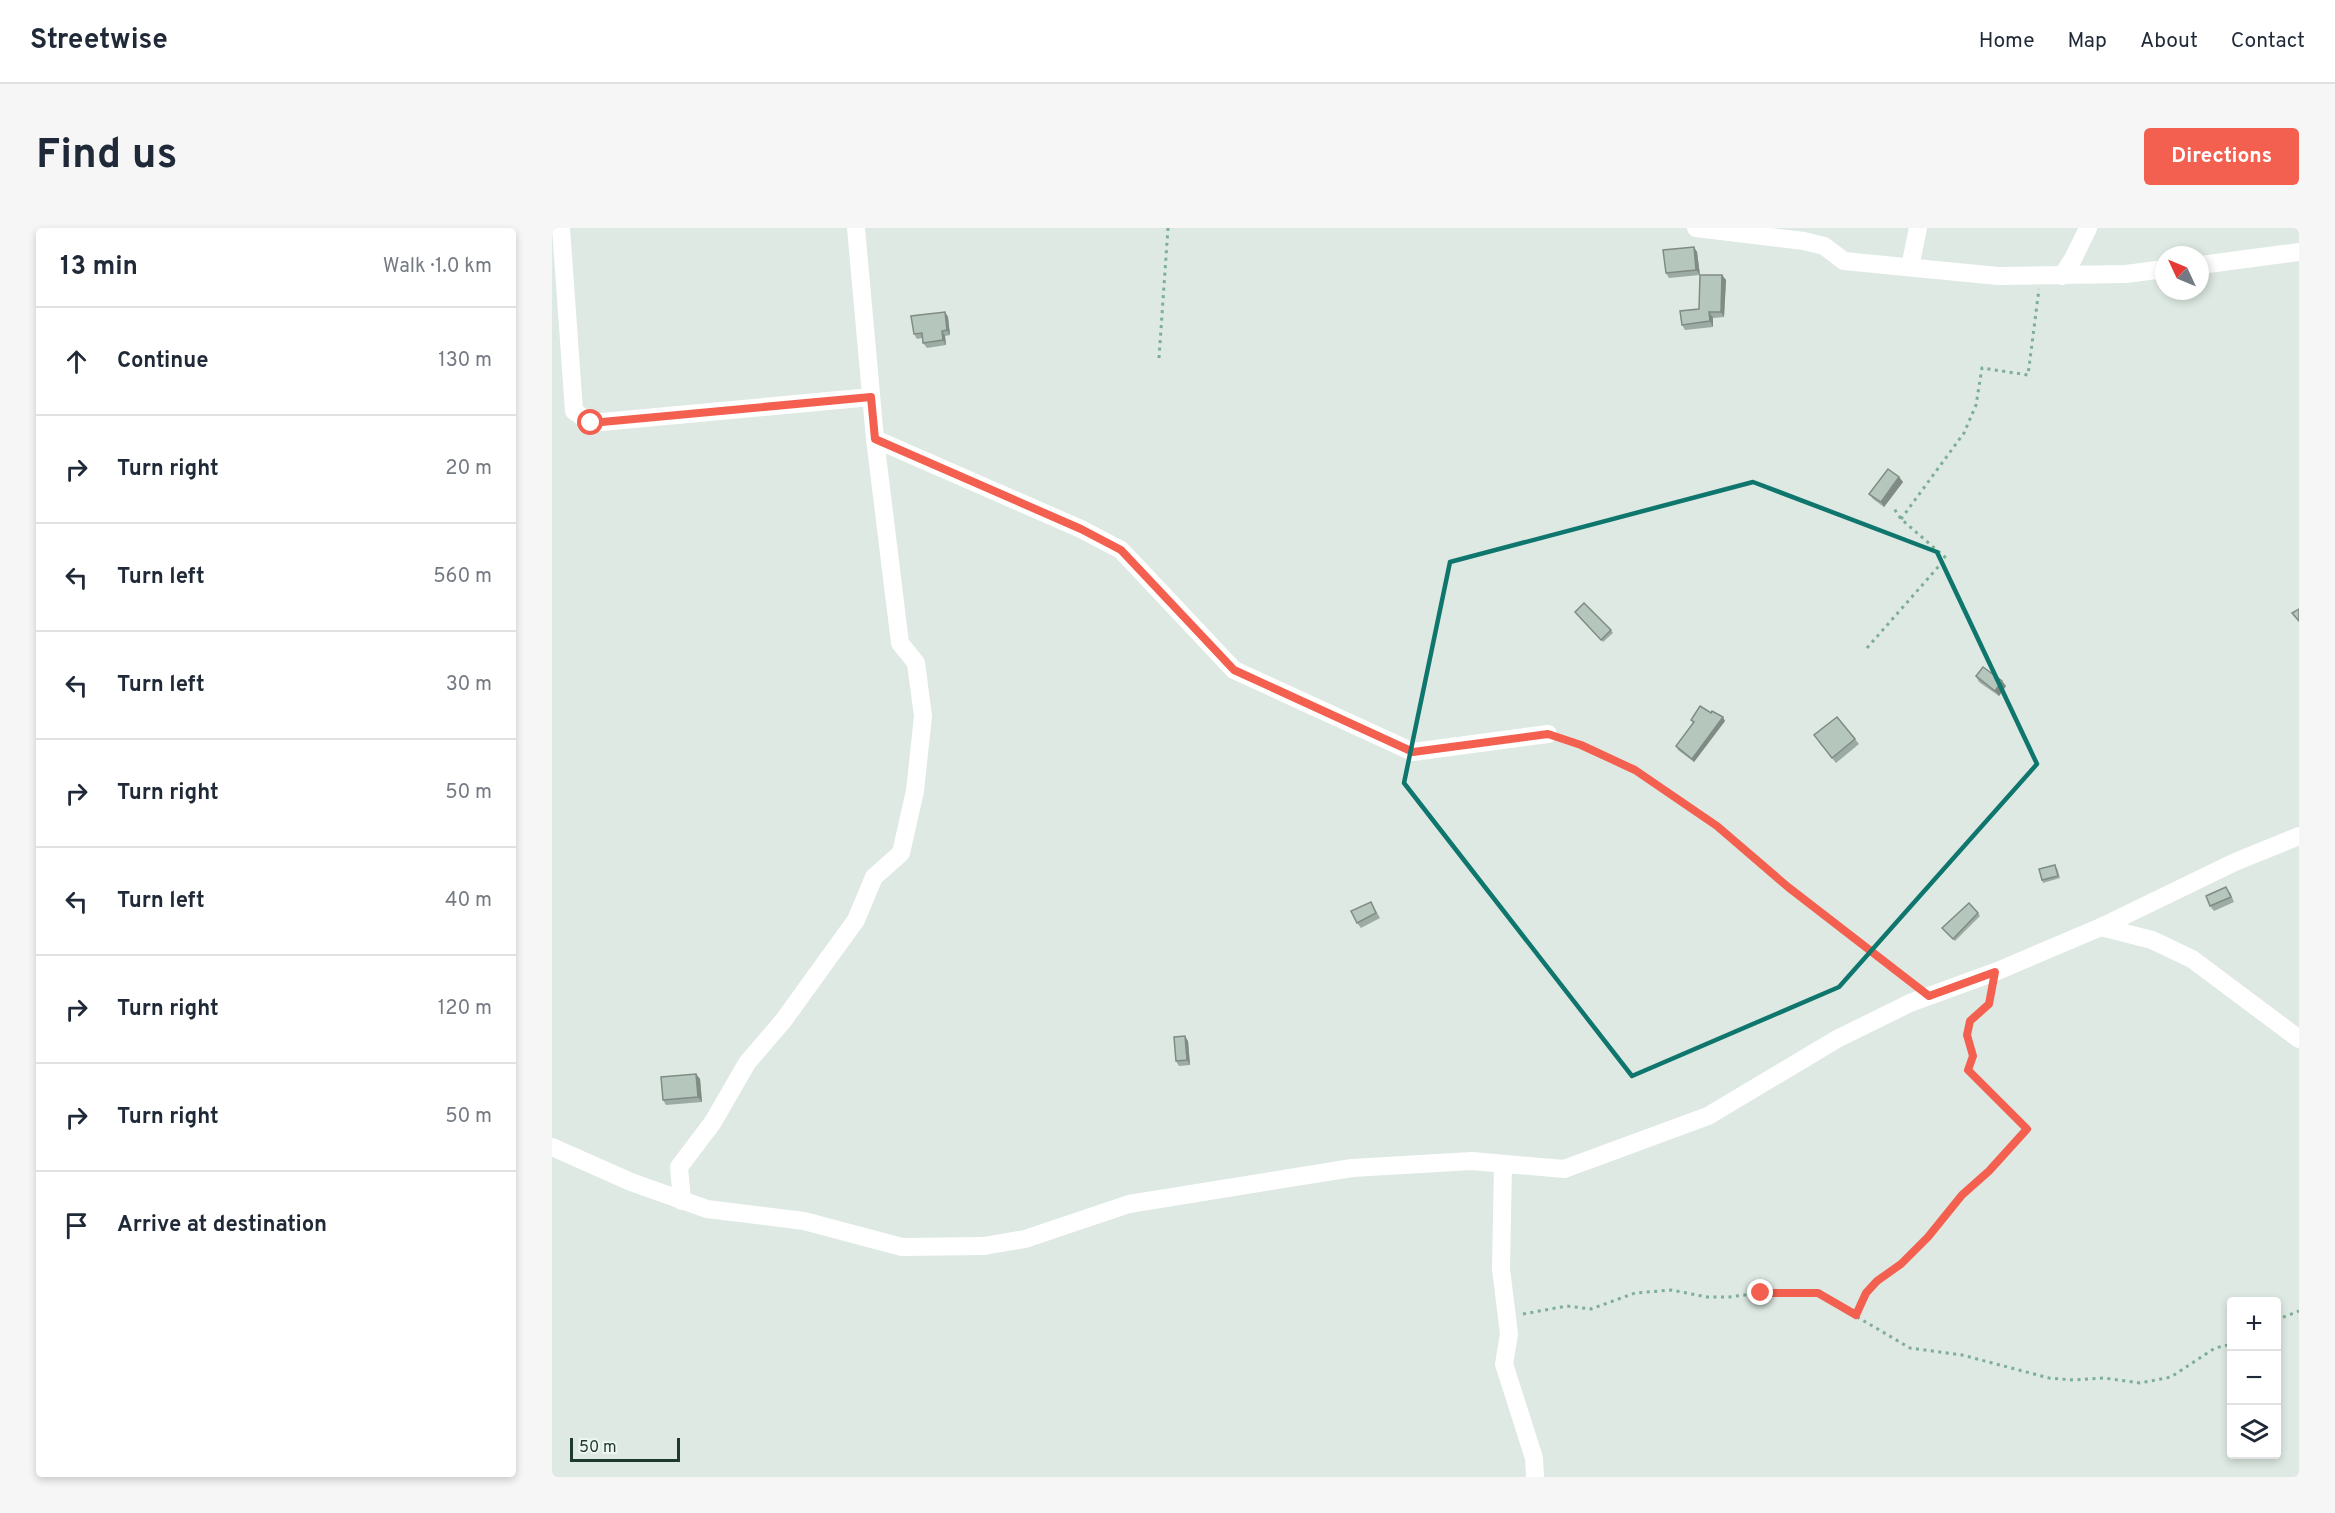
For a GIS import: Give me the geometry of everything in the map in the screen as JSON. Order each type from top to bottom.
[{"type":"street","points":[[561,228],[574,411],[591,423],[871,397]]},
{"type":"street","points":[[682,1201],[679,1167],[713,1122],[747,1063],[783,1021],[856,920],[874,877],[901,853],[915,791],[923,716],[916,663],[900,643],[875,439],[856,228]]},
{"type":"street","points":[[1696,228],[1804,241],[1824,246],[1844,261],[1998,276],[2126,274],[2155,270]]},
{"type":"street","points":[[1910,267],[1918,228]]},
{"type":"street","points":[[2062,276],[2088,228]]},
{"type":"street","points":[[2209,264],[2299,252]]},
{"type":"street","points":[[875,439],[1081,529],[1121,550],[1234,670],[1413,752],[1548,734]]},
{"type":"street","points":[[552,1147],[631,1182],[707,1209],[804,1221],[902,1247],[984,1246],[1025,1239],[1129,1204],[1352,1168],[1472,1161],[1564,1169],[1708,1116],[1837,1039],[1910,1003],[1995,972],[2101,927],[2235,862],[2299,836]]},
{"type":"street","points":[[2101,927],[2152,940],[2192,959],[2299,1039]]},
{"type":"street","points":[[1503,1164],[1501,1269],[1509,1334],[1504,1364],[1534,1458],[1535,1477]]},
{"type":"path","points":[[1159,358],[1168,228]]},
{"type":"path","points":[[1901,519],[1964,433],[1976,405],[1982,368],[2028,375],[2040,276]]},
{"type":"path","points":[[1867,648],[1946,558],[1901,519],[1893,507]]},
{"type":"path","points":[[1548,734],[1581,745],[1635,770],[1662,788],[1717,826],[1788,887],[1929,996]]},
{"type":"path","points":[[1856,1315],[1866,1293],[1877,1281],[1901,1264],[1928,1237],[1962,1195],[1989,1171],[2027,1129],[1968,1070],[1973,1056],[1967,1035],[1970,1021],[1989,1004],[1995,972]]},
{"type":"path","points":[[1507,1316],[1567,1306],[1591,1309],[1635,1293],[1671,1290],[1707,1297],[1761,1293],[1818,1293],[1910,1348],[1962,1355],[2049,1378],[2073,1380],[2104,1378],[2140,1383],[2170,1377],[2216,1348],[2227,1345]]},
{"type":"path","points":[[2281,1318],[2299,1311]]},
{"type":"highlighted area","points":[[1753,482],[1937,552],[2037,764],[1839,987],[1632,1076],[1404,783],[1450,562]]},
{"type":"building","points":[[1694,247],[1696,270],[1666,273],[1663,250]]},
{"type":"building","points":[[1700,275],[1722,275],[1721,312],[1709,312],[1710,321],[1682,325],[1680,311],[1699,309]]},
{"type":"building","points":[[945,312],[947,330],[942,331],[943,340],[923,343],[922,333],[914,334],[911,316]]},
{"type":"building","points":[[1888,469],[1899,477],[1881,502],[1869,494]]},
{"type":"building","points":[[1584,603],[1611,630],[1601,640],[1575,612]]},
{"type":"building","points":[[2299,609],[2299,621],[2292,613]]},
{"type":"building","points":[[1983,667],[2002,681],[1995,691],[1976,676]]},
{"type":"building","points":[[1700,706],[1723,717],[1692,759],[1676,746],[1694,722],[1691,720]]},
{"type":"building","points":[[1837,717],[1855,739],[1832,758],[1814,735]]},
{"type":"building","points":[[2055,865],[2058,876],[2042,880],[2039,869]]},
{"type":"building","points":[[2226,887],[2231,897],[2210,906],[2206,896]]},
{"type":"building","points":[[1371,902],[1376,913],[1357,923],[1351,911]]},
{"type":"building","points":[[1969,903],[1978,913],[1953,939],[1942,928]]},
{"type":"building","points":[[1185,1036],[1187,1060],[1176,1061],[1174,1037]]},
{"type":"building","points":[[696,1074],[698,1097],[663,1100],[661,1077]]},
{"type":"route","points":[[591,423],[871,397],[875,439],[1081,529],[1121,550],[1234,670],[1413,752],[1548,734],[1581,745],[1635,770],[1717,826],[1788,887],[1929,996],[1995,972],[1989,1004],[1970,1021],[1967,1035],[1973,1056],[1968,1070],[2027,1129],[1989,1171],[1962,1195],[1928,1237],[1901,1264],[1877,1281],[1866,1293],[1856,1315],[1818,1293],[1761,1293]]}]
